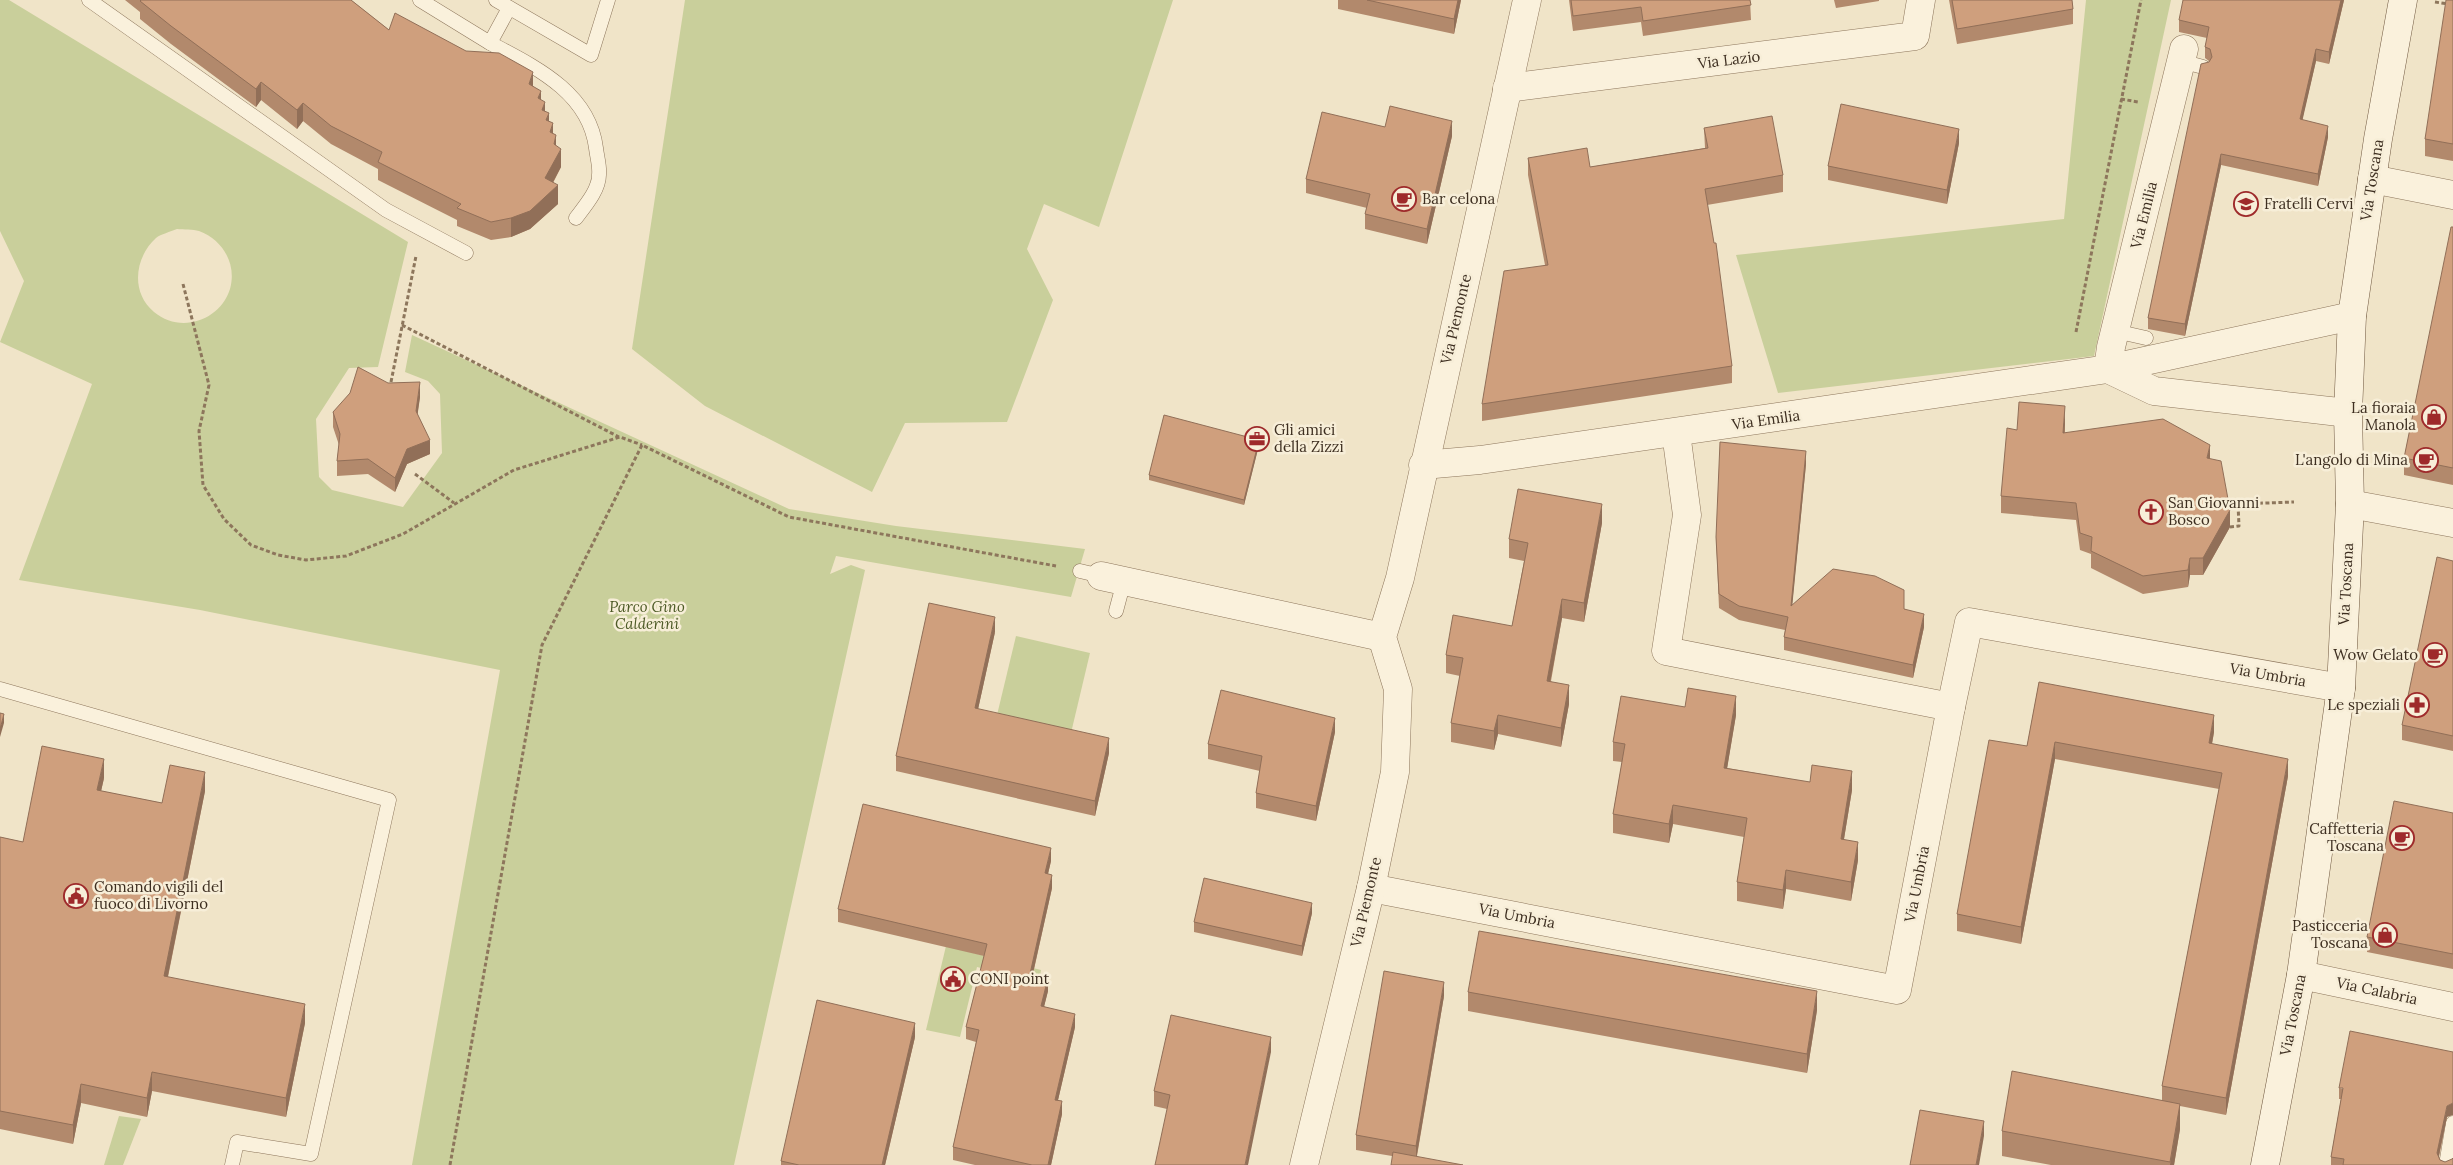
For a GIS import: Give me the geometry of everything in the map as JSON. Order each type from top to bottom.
[{"type":"street","name":"Via Piemonte","points":[[1304,1165],[1371,888],[1394,772],[1398,689],[1382,638],[1400,578],[1423,466],[1527,0]]},
{"type":"street","name":"Via Lazio","points":[[1507,88],[1914,36],[1921,0]]},
{"type":"street","name":"Via Toscana","points":[[2265,1165],[2301,975],[2341,688],[2350,504],[2348,413],[2352,316],[2372,179],[2403,0]]},
{"type":"street","name":"Via Emilia","points":[[2108,369],[2115,331],[2189,59]]},
{"type":"street","points":[[2372,179],[2453,195]]},
{"type":"street","name":"Via Emilia","points":[[1423,466],[1467,462],[1676,433],[2108,369],[2352,316]]},
{"type":"street","points":[[2108,369],[2154,391],[2348,413]]},
{"type":"street","points":[[1676,433],[1687,515],[1666,650],[1951,707]]},
{"type":"street","points":[[2350,504],[2453,522]]},
{"type":"street","points":[[1102,576],[1382,638]]},
{"type":"street","name":"Via Umbria","points":[[1371,888],[1897,990],[1969,622],[2341,688]]},
{"type":"street","name":"Via Calabria","points":[[2301,975],[2453,1007]]},
{"type":"lane","points":[[89,0],[386,210],[466,253]]},
{"type":"lane","points":[[420,0],[490,43],[543,72],[578,101],[594,134],[600,176],[590,200],[576,218]]},
{"type":"lane","points":[[496,0],[591,56],[608,0]]},
{"type":"lane","points":[[490,43],[509,8]]},
{"type":"lane","points":[[2115,331],[2146,338]]},
{"type":"lane","points":[[1102,576],[1116,611]]},
{"type":"lane","points":[[0,689],[389,800],[311,1154],[237,1142],[232,1165]]},
{"type":"lane","points":[[2446,1165],[2453,1123]]},
{"type":"path","points":[[2076,332],[2141,0]]},
{"type":"path","points":[[2434,0],[2448,4]]},
{"type":"path","points":[[2121,99],[2142,103]]},
{"type":"path","points":[[392,382],[417,250]]},
{"type":"path","points":[[184,284],[209,385],[199,430],[204,485],[224,519],[251,545],[278,555],[306,560],[346,556],[402,534],[514,470],[620,437]]},
{"type":"path","points":[[402,325],[620,437],[642,445],[789,518],[1102,576]]},
{"type":"path","points":[[450,1165],[542,645],[642,445]]},
{"type":"path","points":[[415,474],[454,503]]},
{"type":"path","points":[[2230,527],[2239,526],[2238,504],[2294,502]]},
{"type":"green space","name":"Parco Gino Calderini","points":[[0,0],[9,0],[408,242],[378,367],[349,368],[316,419],[319,477],[332,490],[403,507],[442,453],[440,394],[428,381],[405,372],[412,335],[789,509],[896,526],[1085,549],[1071,597],[836,556],[830,574],[851,565],[865,570],[734,1165],[412,1165],[500,670],[200,610],[19,580],[92,384],[0,342],[24,281],[0,231]],"holes":[[[177,229],[199,231],[215,240],[230,262],[232,280],[225,300],[218,309],[198,321],[187,323],[164,319],[154,312],[146,304],[141,295],[139,285],[140,264],[149,246],[156,238]]]},
{"type":"green space","points":[[685,0],[1173,0],[1099,227],[1044,204],[1027,249],[1053,300],[1007,422],[905,423],[872,492],[705,406],[632,349]]},
{"type":"green space","points":[[2086,0],[2171,0],[2094,356],[1778,393],[1736,255],[2064,219]]},
{"type":"green space","points":[[1016,636],[1090,653],[1071,733],[997,715]]},
{"type":"green space","points":[[946,946],[1041,970],[1039,983],[977,967],[960,1037],[926,1030]]},
{"type":"green space","points":[[119,1116],[141,1119],[123,1165],[104,1165]]},
{"type":"building","points":[[141,0],[351,0],[389,30],[395,13],[466,51],[499,53],[533,72],[529,84],[541,91],[538,98],[545,102],[542,110],[549,113],[546,120],[553,123],[550,132],[556,135],[554,144],[561,149],[545,178],[558,185],[530,211],[511,218],[491,222],[457,208],[461,204],[378,162],[382,152],[331,126],[303,103],[297,110],[261,82],[256,89],[171,26]]},
{"type":"building","points":[[1367,0],[1458,0],[1454,19]]},
{"type":"building","points":[[1571,0],[1750,0],[1751,5],[1643,21],[1641,7],[1573,16]]},
{"type":"building","points":[[1952,0],[2072,0],[2073,9],[1957,29]]},
{"type":"building","points":[[2183,0],[2341,0],[2329,52],[2316,49],[2300,119],[2328,126],[2318,174],[2221,154],[2185,324],[2148,318],[2201,64],[2209,62],[2212,57],[2210,49],[2205,47],[2209,27],[2179,20]]},
{"type":"building","points":[[2446,0],[2453,0],[2453,144],[2425,139]]},
{"type":"building","points":[[1841,104],[1959,129],[1947,190],[1828,166]]},
{"type":"building","points":[[1390,106],[1452,121],[1427,229],[1365,214],[1370,194],[1306,179],[1322,112],[1385,127]]},
{"type":"building","points":[[1772,116],[1783,175],[1705,189],[1714,243],[1716,243],[1732,366],[1482,404],[1504,271],[1548,265],[1528,158],[1587,148],[1590,167],[1708,148],[1704,128]]},
{"type":"building","points":[[2451,227],[2453,227],[2453,468],[2404,458]]},
{"type":"building","points":[[358,367],[388,383],[420,382],[416,411],[430,440],[407,449],[395,478],[368,459],[337,461],[340,434],[333,412],[350,393]]},
{"type":"building","name":"San Giovanni Bosco","points":[[2019,402],[2065,406],[2063,433],[2163,419],[2210,445],[2207,458],[2221,461],[2230,510],[2203,558],[2190,558],[2188,570],[2143,576],[2091,551],[2092,537],[2080,533],[2076,503],[2001,496],[2007,428],[2017,430]]},
{"type":"building","points":[[1164,415],[1259,440],[1244,500],[1149,475]]},
{"type":"building","points":[[1720,442],[1806,451],[1791,606],[1833,569],[1875,576],[1904,590],[1904,609],[1924,614],[1913,665],[1784,637],[1788,617],[1739,606],[1719,594],[1716,537]]},
{"type":"building","points":[[1518,489],[1602,504],[1584,603],[1562,599],[1547,681],[1569,685],[1561,728],[1498,715],[1494,731],[1451,723],[1463,658],[1446,655],[1453,615],[1512,626],[1528,543],[1509,539]]},
{"type":"building","points":[[2437,557],[2453,561],[2453,736],[2402,725]]},
{"type":"building","points":[[929,603],[995,617],[975,708],[1109,738],[1095,801],[896,756]]},
{"type":"building","points":[[2039,682],[2214,715],[2209,743],[2288,759],[2226,1098],[2162,1086],[2222,773],[2055,742],[2021,927],[1957,914],[1989,740],[2027,746]]},
{"type":"building","points":[[1688,688],[1736,696],[1724,768],[1810,782],[1812,765],[1852,771],[1841,839],[1858,842],[1851,882],[1786,870],[1783,890],[1737,882],[1747,818],[1673,805],[1669,824],[1613,814],[1625,744],[1613,742],[1621,696],[1685,707]]},
{"type":"building","points":[[1221,690],[1335,718],[1316,806],[1256,793],[1262,756],[1208,744]]},
{"type":"building","points":[[0,713],[4,714],[0,729]]},
{"type":"building","points":[[42,746],[104,759],[97,790],[162,803],[170,765],[205,772],[164,976],[305,1004],[286,1098],[152,1072],[147,1098],[81,1084],[73,1125],[0,1111],[0,837],[23,842]]},
{"type":"building","points":[[2394,801],[2453,813],[2453,954],[2367,937]]},
{"type":"building","points":[[863,804],[1051,848],[1045,873],[1052,875],[1030,974],[1048,978],[1041,1006],[1075,1014],[1055,1100],[1062,1101],[1048,1165],[1032,1165],[953,1147],[979,1030],[966,1027],[987,944],[838,909]]},
{"type":"building","points":[[1204,878],[1312,903],[1302,946],[1194,922]]},
{"type":"building","points":[[1479,931],[1817,991],[1807,1054],[1468,992]]},
{"type":"building","points":[[1384,971],[1444,982],[1416,1146],[1356,1135]]},
{"type":"building","points":[[817,1000],[915,1023],[882,1165],[799,1165],[781,1161]]},
{"type":"building","points":[[1171,1015],[1271,1037],[1245,1165],[1155,1165],[1170,1095],[1154,1091]]},
{"type":"building","points":[[2350,1031],[2453,1052],[2453,1103],[2447,1106],[2437,1153],[2440,1160],[2445,1162],[2453,1158],[2453,1165],[2343,1165],[2344,1159],[2331,1157],[2343,1088],[2339,1088]]},
{"type":"building","points":[[2012,1071],[2180,1104],[2170,1162],[2002,1131]]},
{"type":"building","points":[[1920,1110],[1984,1121],[1976,1165],[1910,1165]]},
{"type":"building","points":[[1393,1152],[1463,1165],[1391,1165]]},
{"type":"place","name":"Bar celona","points":[[1404,199]]},
{"type":"place","name":"Fratelli Cervi","points":[[2246,204]]},
{"type":"place","name":"La fioraia Manola","points":[[2434,417]]},
{"type":"place","name":"Gli amici della Zizzi","points":[[1257,439]]},
{"type":"place","name":"L'angolo di Mina","points":[[2426,460]]},
{"type":"place","name":"San Giovanni Bosco","points":[[2151,512]]},
{"type":"place","name":"Wow Gelato","points":[[2435,655]]},
{"type":"place","name":"Le speziali","points":[[2417,705]]},
{"type":"place","name":"Caffetteria Toscana","points":[[2402,838]]},
{"type":"place","name":"Comando vigili del fuoco di Livorno","points":[[76,896]]},
{"type":"place","name":"Pasticceria Toscana","points":[[2385,935]]},
{"type":"place","name":"CONI point","points":[[953,979]]}]
